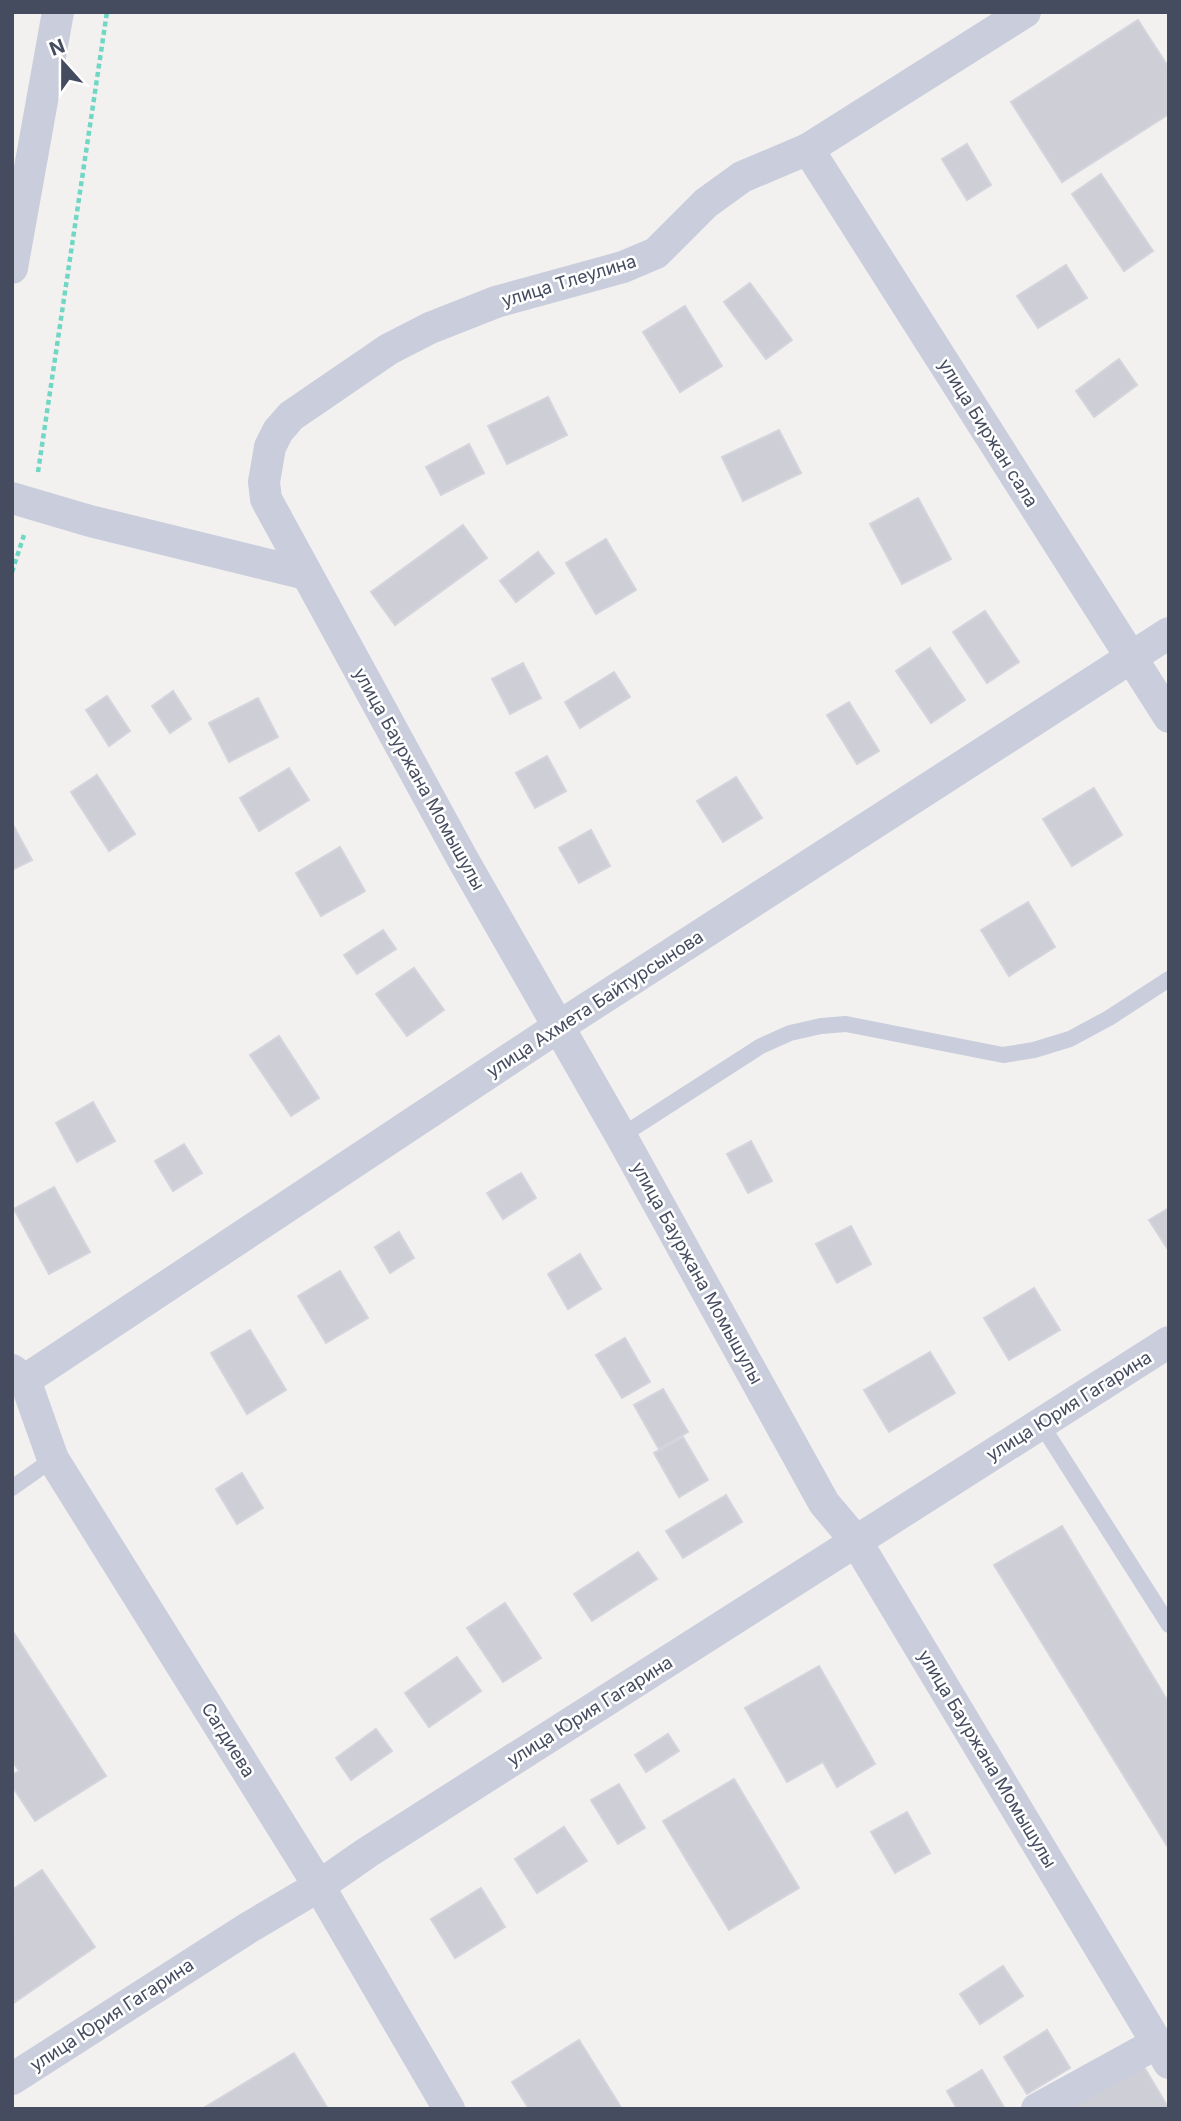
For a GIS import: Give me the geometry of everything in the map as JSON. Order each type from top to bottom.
[{"type":"street","points":[[12,268],[58,12]]},
{"type":"street","name":"улица Тлеулина","points":[[265,464],[274,439],[291,416],[389,349],[429,328],[496,302],[624,267],[656,253],[706,203],[742,177],[808,149],[1025,12]]},
{"type":"street","name":"улица Биржан сала","points":[[808,149],[1169,717]]},
{"type":"street","name":"улица Бауржана Момышулы","points":[[265,464],[266,499],[306,574],[824,1503],[856,1541],[1163,2053]]},
{"type":"street","points":[[23,501],[102,524],[306,574]]},
{"type":"street","name":"улица Ахмета Байтурсынова","points":[[18,1375],[1169,633]]},
{"type":"street","name":"улица Юрия Гагарина","points":[[12,2079],[248,1927],[319,1886],[368,1852],[1169,1342]]},
{"type":"street","name":"Сагдиева","points":[[18,1375],[53,1458],[319,1886],[449,2109]]},
{"type":"street","points":[[1037,2109],[1163,2053]]},
{"type":"lane","points":[[621,1136],[761,1046],[790,1033],[846,1024],[1003,1055],[1034,1050],[1070,1039],[1109,1018],[1169,979]]},
{"type":"lane","points":[[1041,1424],[1169,1625]]},
{"type":"lane","points":[[12,1488],[53,1458]]},
{"type":"path","points":[[12,572],[107,12]]},
{"type":"building","points":[[1138,20],[1169,68],[1169,114],[1062,182],[1011,102]]},
{"type":"building","points":[[967,144],[991,185],[967,200],[942,159]]},
{"type":"building","points":[[1101,174],[1153,251],[1124,271],[1072,194]]},
{"type":"building","points":[[1066,265],[1087,298],[1038,328],[1017,296]]},
{"type":"building","points":[[750,283],[792,340],[766,359],[724,302]]},
{"type":"building","points":[[685,306],[722,366],[680,392],[643,332]]},
{"type":"building","points":[[1119,359],[1137,385],[1094,417],[1076,391]]},
{"type":"building","points":[[548,397],[567,435],[507,464],[488,426]]},
{"type":"building","points":[[779,430],[801,473],[743,501],[722,457]]},
{"type":"building","points":[[469,444],[484,473],[441,495],[426,467]]},
{"type":"building","points":[[918,498],[951,559],[902,584],[870,524]]},
{"type":"building","points":[[463,525],[487,558],[395,625],[371,592]]},
{"type":"building","points":[[606,539],[636,590],[596,614],[566,563]]},
{"type":"building","points":[[538,552],[554,573],[516,602],[500,581]]},
{"type":"building","points":[[985,611],[1019,662],[987,683],[953,632]]},
{"type":"building","points":[[930,648],[965,700],[931,723],[896,671]]},
{"type":"building","points":[[523,663],[541,698],[510,714],[492,679]]},
{"type":"building","points":[[614,672],[630,697],[580,728],[565,702]]},
{"type":"building","points":[[173,691],[191,719],[170,733],[152,706]]},
{"type":"building","points":[[107,696],[130,731],[109,746],[86,710]]},
{"type":"building","points":[[258,698],[278,737],[229,762],[209,723]]},
{"type":"building","points":[[849,702],[879,751],[857,764],[827,715]]},
{"type":"building","points":[[547,756],[566,791],[535,808],[516,773]]},
{"type":"building","points":[[289,768],[309,800],[259,831],[240,798]]},
{"type":"building","points":[[97,775],[135,834],[109,851],[71,792]]},
{"type":"building","points":[[736,777],[762,818],[723,842],[697,801]]},
{"type":"building","points":[[1094,788],[1122,835],[1072,866],[1043,819]]},
{"type":"building","points":[[12,823],[32,860],[12,870]]},
{"type":"building","points":[[591,830],[610,866],[579,883],[559,848]]},
{"type":"building","points":[[340,847],[365,891],[321,916],[296,873]]},
{"type":"building","points":[[1028,902],[1055,947],[1009,976],[981,930]]},
{"type":"building","points":[[383,930],[396,949],[357,974],[344,955]]},
{"type":"building","points":[[414,968],[444,1010],[407,1036],[376,994]]},
{"type":"building","points":[[279,1036],[319,1098],[291,1116],[250,1055]]},
{"type":"building","points":[[93,1102],[115,1141],[77,1162],[56,1123]]},
{"type":"building","points":[[751,1141],[772,1181],[748,1193],[727,1154]]},
{"type":"building","points":[[184,1144],[202,1173],[173,1191],[155,1161]]},
{"type":"building","points":[[521,1173],[536,1198],[503,1219],[487,1193]]},
{"type":"building","points":[[54,1187],[90,1252],[49,1274],[14,1209]]},
{"type":"building","points":[[1169,1208],[1169,1251],[1149,1220]]},
{"type":"building","points":[[851,1226],[871,1264],[837,1283],[816,1244]]},
{"type":"building","points":[[399,1232],[414,1258],[390,1273],[375,1247]]},
{"type":"building","points":[[580,1254],[601,1289],[568,1309],[548,1274]]},
{"type":"building","points":[[340,1271],[368,1318],[326,1343],[298,1296]]},
{"type":"building","points":[[1034,1288],[1060,1330],[1009,1360],[984,1318]]},
{"type":"building","points":[[250,1330],[286,1390],[247,1414],[211,1353]]},
{"type":"building","points":[[625,1338],[650,1382],[622,1398],[596,1355]]},
{"type":"building","points":[[930,1352],[955,1393],[889,1432],[864,1390]]},
{"type":"building","points":[[663,1389],[688,1432],[659,1449],[634,1405]]},
{"type":"building","points":[[683,1437],[708,1480],[679,1497],[654,1453]]},
{"type":"building","points":[[242,1473],[263,1508],[237,1524],[216,1489]]},
{"type":"building","points":[[726,1495],[742,1522],[683,1558],[666,1531]]},
{"type":"building","points":[[1062,1526],[1169,1703],[1169,1849],[994,1565]]},
{"type":"building","points":[[638,1552],[657,1579],[592,1621],[574,1594]]},
{"type":"building","points":[[505,1603],[541,1658],[503,1682],[467,1628]]},
{"type":"building","points":[[12,1630],[106,1776],[35,1821],[12,1786],[12,1775],[19,1771],[12,1760]]},
{"type":"building","points":[[457,1657],[481,1691],[429,1727],[405,1693]]},
{"type":"building","points":[[819,1666],[875,1764],[837,1787],[823,1762],[787,1782],[745,1708]]},
{"type":"building","points":[[376,1729],[392,1751],[351,1780],[336,1758]]},
{"type":"building","points":[[668,1734],[679,1751],[646,1772],[635,1755]]},
{"type":"building","points":[[734,1779],[799,1888],[729,1930],[663,1821]]},
{"type":"building","points":[[619,1784],[645,1828],[618,1844],[591,1800]]},
{"type":"building","points":[[907,1812],[930,1853],[895,1873],[871,1832]]},
{"type":"building","points":[[564,1827],[587,1861],[537,1893],[515,1859]]},
{"type":"building","points":[[42,1870],[95,1947],[12,2004],[12,1890]]},
{"type":"building","points":[[481,1888],[505,1927],[455,1958],[431,1919]]},
{"type":"building","points":[[1003,1966],[1023,1996],[980,2024],[960,1994]]},
{"type":"building","points":[[1047,2030],[1070,2068],[1027,2094],[1004,2057]]},
{"type":"building","points":[[579,2040],[622,2109],[529,2109],[512,2082]]},
{"type":"building","points":[[294,2053],[328,2109],[202,2109]]},
{"type":"building","points":[[1140,2060],[1169,2109],[1059,2109]]},
{"type":"building","points":[[982,2070],[1005,2109],[957,2109],[947,2091]]}]
